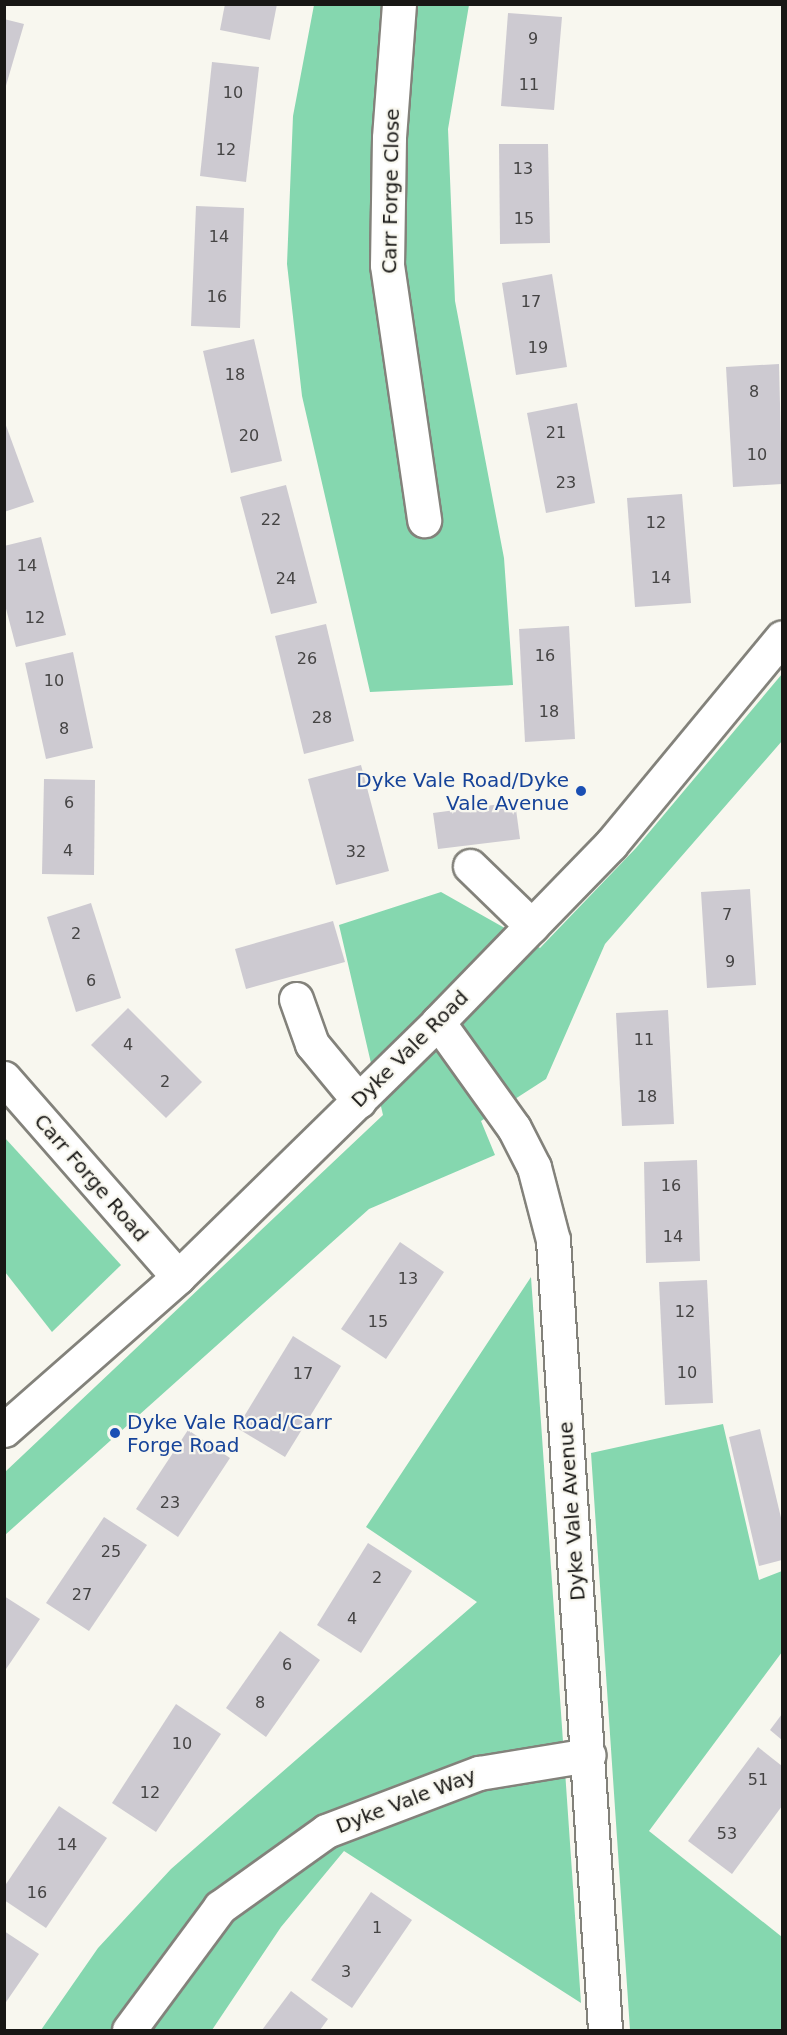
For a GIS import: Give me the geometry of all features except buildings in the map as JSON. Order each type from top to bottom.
[{"type":"street","name":"Carr Forge Close","points":[[399,4],[389,138],[387,265],[424,520]]},
{"type":"street","name":"Dyke Vale Road","points":[[4,1430],[178,1277],[438,1022],[611,844],[783,637]]},
{"type":"street","points":[[470,866],[532,926]]},
{"type":"street","points":[[296,999],[312,1044],[359,1101]]},
{"type":"street","name":"Dyke Vale Avenue","points":[[438,1022],[514,1128],[534,1167],[553,1240],[589,1755],[605,2031]]},
{"type":"street","name":"Carr Forge Road","points":[[4,1078],[178,1277]]},
{"type":"street","name":"Dyke Vale Way","points":[[129,2031],[220,1907],[326,1831],[479,1773],[589,1755]]},
{"type":"green space","points":[[314,5],[469,5],[448,129],[455,301],[504,558],[513,685],[370,692],[302,396],[287,264],[293,116]]},
{"type":"green space","points":[[782,674],[782,741],[605,944],[546,1079],[481,1121],[495,1155],[369,1209],[5,1535],[5,1472],[383,1115],[339,925],[441,892],[540,948],[636,848]]},
{"type":"green space","points":[[5,1138],[121,1265],[52,1332],[5,1272]]},
{"type":"green space","points":[[531,1277],[581,2003],[344,1851],[281,1927],[212,2030],[41,2030],[98,1948],[171,1869],[477,1602],[366,1527]]},
{"type":"green space","points":[[723,1424],[759,1580],[782,1571],[782,1652],[649,1831],[782,1937],[782,2030],[630,2030],[591,1453]]},
{"type":"place","name":"Dyke Vale Road/Dyke Vale Avenue","points":[[581,791]]},
{"type":"place","name":"Dyke Vale Road/Carr Forge Road","points":[[115,1433]]}]
